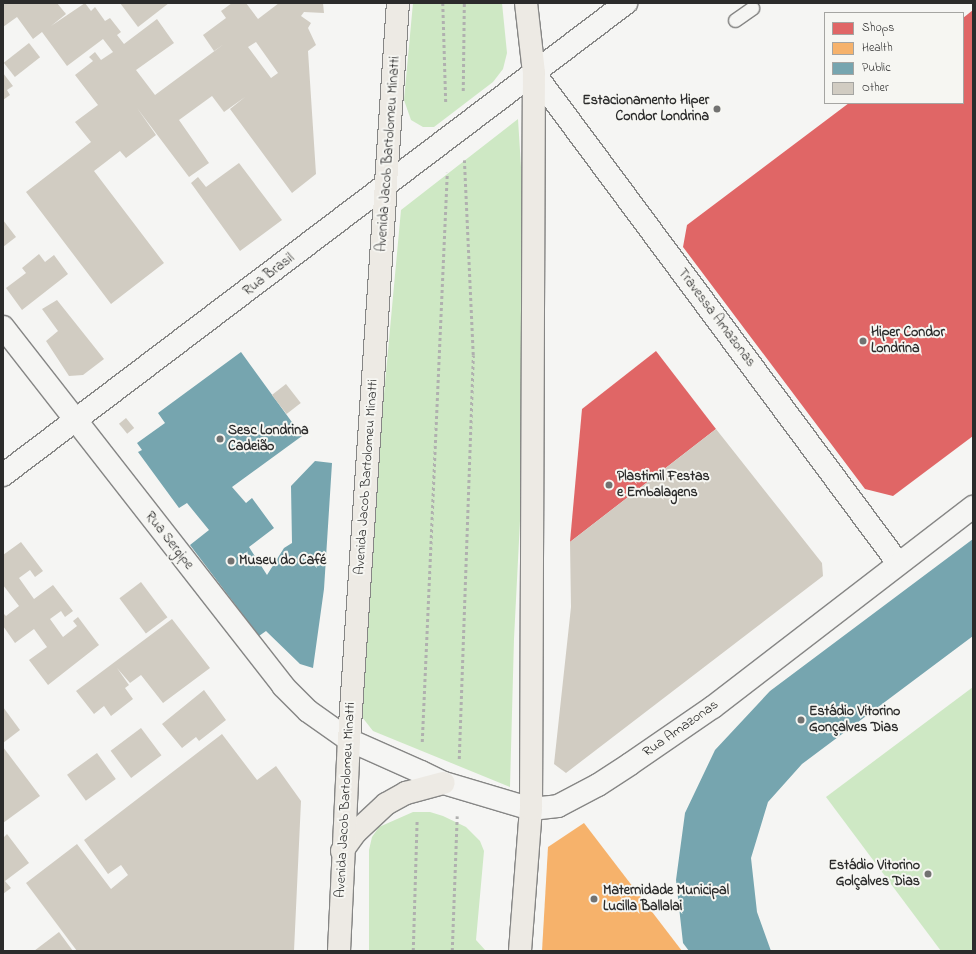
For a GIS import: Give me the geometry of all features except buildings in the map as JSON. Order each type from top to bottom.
[{"type":"main road","name":"Avenida Jacob Bartolomeu Minatti","points":[[339,951],[342,851],[398,3]]},
{"type":"main road","points":[[520,951],[531,809],[534,73],[526,3]]},
{"type":"main road","points":[[342,851],[356,832],[386,804],[420,781],[451,784]]},
{"type":"street","name":"Rua Brasil","points":[[3,475],[74,420],[387,186],[626,3]]},
{"type":"street","name":"Travessa Amazonas","points":[[534,73],[898,563]]},
{"type":"street","name":"Rua Sergipe","points":[[3,326],[74,420],[283,686],[308,711],[349,740]]},
{"type":"street","name":"Rua Amazonas","points":[[451,784],[531,809],[558,806],[630,764],[713,707],[898,563],[973,507]]},
{"type":"street","points":[[349,740],[420,781]]},
{"type":"lane","points":[[735,20],[752,8]]},
{"type":"path","points":[[443,3],[455,134],[472,355],[451,784],[452,951]]},
{"type":"path","points":[[413,951],[447,174],[455,134],[464,3]]},
{"type":"green space","points":[[413,3],[502,3],[507,53],[503,69],[493,82],[434,127],[423,127],[411,120],[404,100]]},
{"type":"green space","points":[[518,119],[527,263],[527,383],[514,639],[510,787],[373,731],[355,708],[401,210]]},
{"type":"green space","name":"Estádio Vitorino Golçalves Dias","points":[[973,687],[973,951],[941,951],[826,797]]},
{"type":"green space","points":[[413,812],[430,812],[443,816],[466,827],[480,841],[484,851],[476,940],[486,951],[369,951],[369,850],[372,837],[379,827]]},
{"type":"place","name":"Estacionamento Hiper Condor Londrina","points":[[717,109]]},
{"type":"place","name":"Hiper Condor Londrina","points":[[863,341]]},
{"type":"place","name":"Sesc Londrina Cadeião","points":[[220,439]]},
{"type":"place","name":"Plastimil Festas e Embalagens","points":[[609,485]]},
{"type":"place","name":"Museu do Café","points":[[231,561]]},
{"type":"place","name":"Estádio Vitorino Gonçalves Dias","points":[[801,720]]},
{"type":"place","name":"Estádio Vitorino Golçalves Dias","points":[[928,874]]},
{"type":"place","name":"Maternidade Municipal Lucilla Ballalai","points":[[594,899]]}]
